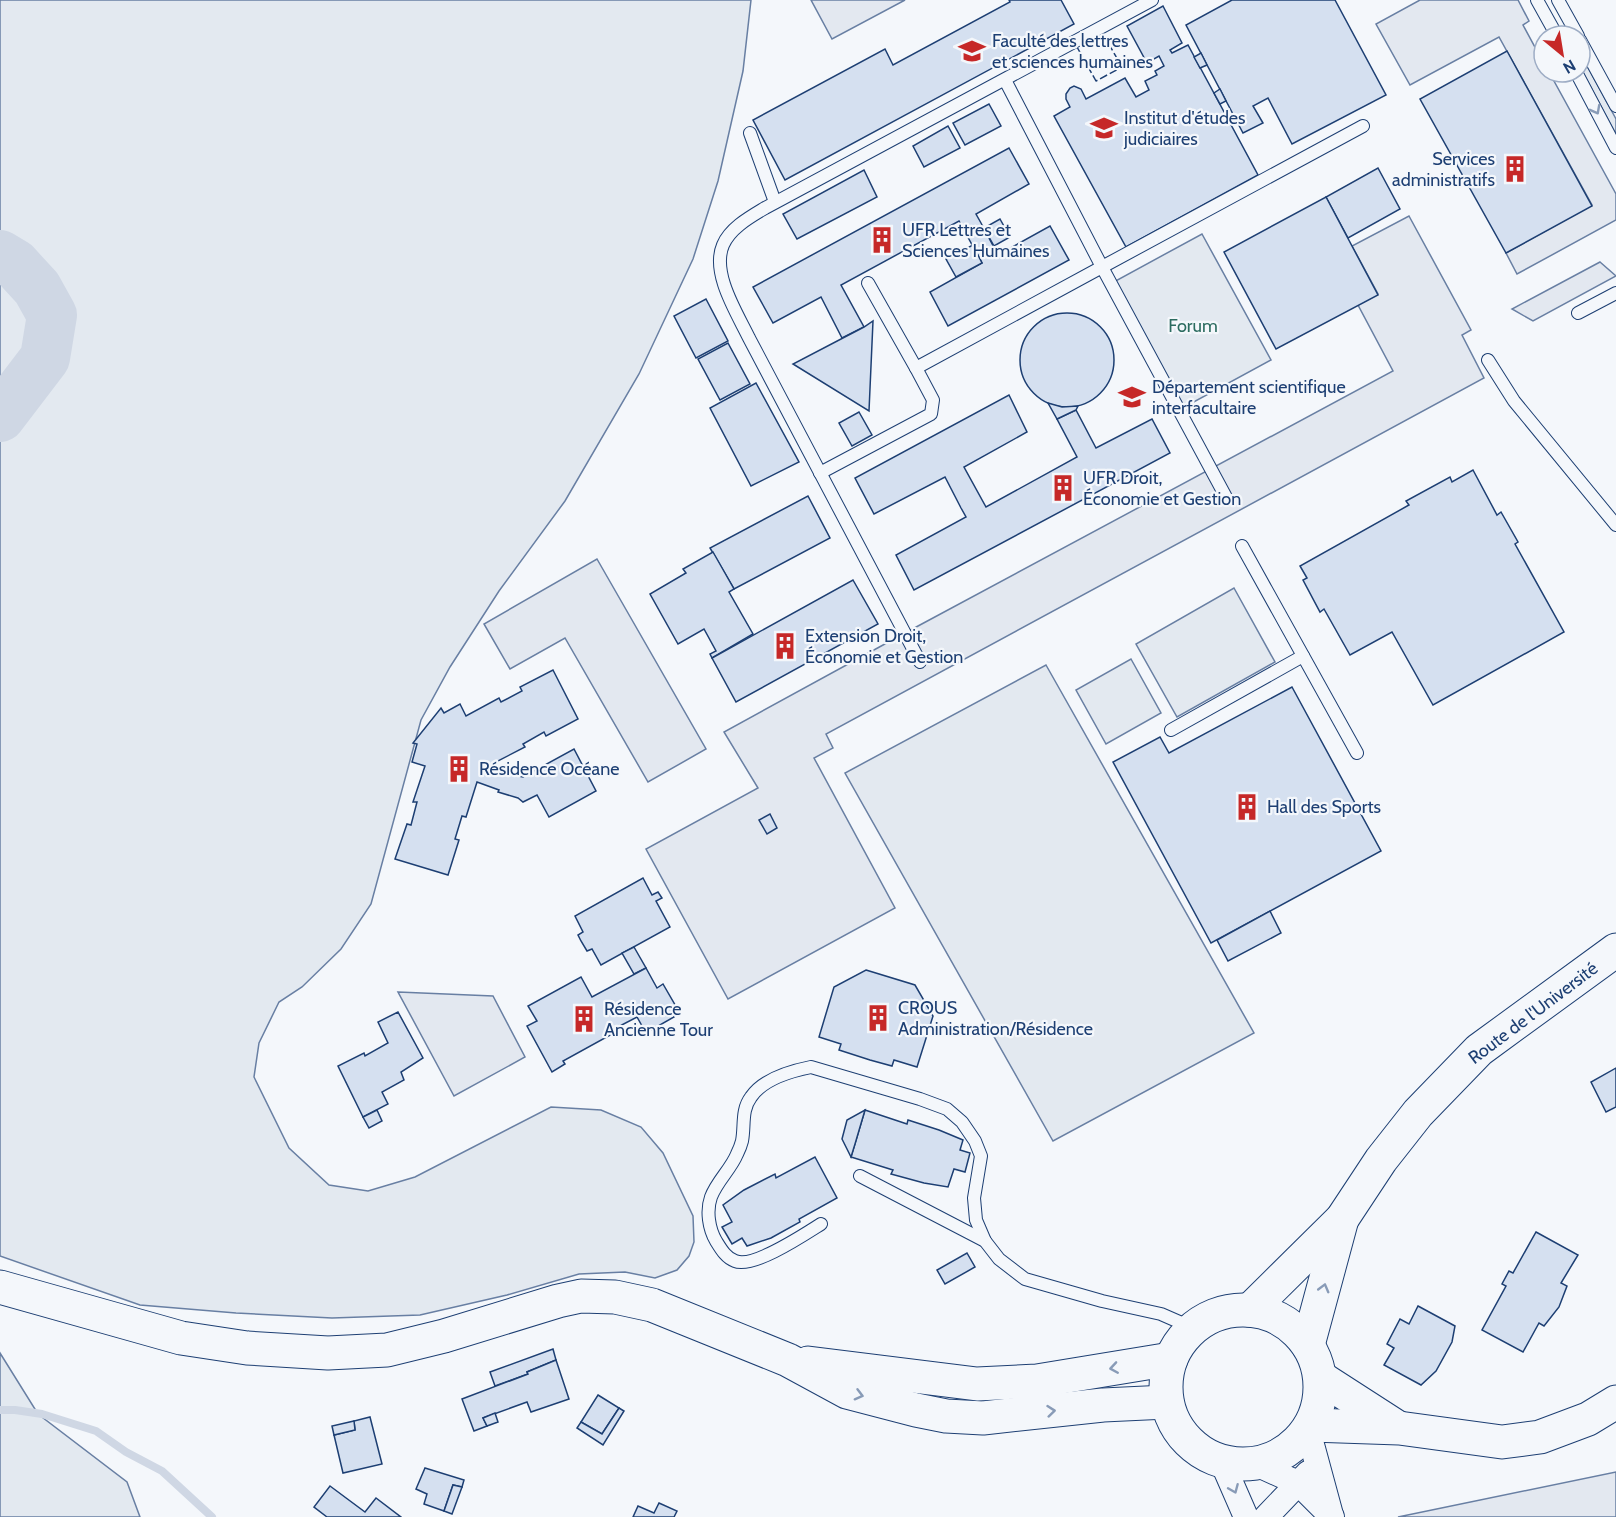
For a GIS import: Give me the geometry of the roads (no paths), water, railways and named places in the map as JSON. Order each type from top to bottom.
[{"type":"main road","name":"Route de l'Université","points":[[1250,1310],[1342,1219],[1381,1160],[1418,1113],[1479,1050],[1616,950]]},
{"type":"main road","name":"Route de l'Université","points":[[1308,1345],[1342,1219]]},
{"type":"main road","points":[[0,1287],[181,1338],[247,1348],[328,1353],[387,1350],[444,1336],[558,1301],[581,1296],[615,1297],[652,1305],[788,1360],[847,1392],[946,1416],[983,1418],[1103,1405],[1167,1402]]},
{"type":"main road","points":[[1250,1310],[1268,1313],[1283,1320],[1297,1331],[1308,1345],[1317,1360],[1320,1378],[1319,1402],[1309,1428],[1296,1444],[1281,1454],[1256,1464],[1222,1462],[1203,1453],[1186,1440],[1174,1423],[1167,1402],[1166,1380],[1171,1359],[1180,1342],[1193,1328],[1223,1312],[1250,1310]]},
{"type":"main road","points":[[788,1360],[977,1384],[1037,1381],[1171,1359]]},
{"type":"main road","points":[[1320,1378],[1399,1428]]},
{"type":"main road","points":[[1309,1428],[1399,1428],[1502,1442],[1540,1437],[1588,1419],[1616,1402]]},
{"type":"street","points":[[1309,1428],[1332,1517]]},
{"type":"street","points":[[1222,1462],[1246,1517]]},
{"type":"street","points":[[1256,1464],[1298,1483],[1332,1517]]},
{"type":"street","points":[[1266,1517],[1318,1464]]},
{"type":"lane","points":[[920,662],[749,338],[726,290],[720,261],[723,244],[735,229],[775,202],[1152,0]]},
{"type":"lane","points":[[1537,0],[1550,24]]},
{"type":"lane","points":[[1558,0],[1571,24]]},
{"type":"lane","points":[[1592,62],[1616,106]]},
{"type":"lane","points":[[1005,80],[1102,267],[1227,499]]},
{"type":"lane","points":[[1582,84],[1616,148]]},
{"type":"lane","points":[[916,368],[1364,126]]},
{"type":"lane","points":[[750,133],[775,202]]},
{"type":"lane","points":[[820,473],[931,414],[933,400],[868,283]]},
{"type":"lane","points":[[1616,293],[1578,313],[1616,303]]},
{"type":"lane","points":[[1488,360],[1514,401],[1616,525]]},
{"type":"lane","points":[[1242,546],[1357,753]]},
{"type":"lane","points":[[1171,730],[1303,656]]},
{"type":"lane","points":[[821,1224],[778,1250],[750,1262],[736,1262],[726,1255],[715,1239],[708,1211],[711,1196],[734,1161],[742,1142],[745,1107],[751,1096],[764,1084],[777,1077],[811,1067],[920,1099],[947,1109],[962,1122],[975,1141],[981,1156],[974,1198],[976,1220],[985,1241],[999,1259],[1025,1279],[1102,1301],[1161,1314],[1193,1328]]},
{"type":"lane","points":[[861,1176],[985,1241]]},
{"type":"waterway","points":[[0,255],[15,264],[37,288],[52,315],[45,358],[0,417]]},
{"type":"waterway","points":[[0,1410],[42,1414],[96,1431],[126,1452],[162,1471],[212,1517]]},
{"type":"place","name":"Faculté des lettres et sciences humaines","points":[[972,51]]},
{"type":"place","name":"Institut d'études judiciaires","points":[[1104,128]]},
{"type":"place","name":"Services administratifs","points":[[1515,169]]},
{"type":"place","name":"UFR Lettres et Sciences Humaines","points":[[882,240]]},
{"type":"place","name":"Département scientifique interfacultaire","points":[[1132,397]]},
{"type":"place","name":"UFR Droit, Économie et Gestion","points":[[1063,488]]},
{"type":"place","name":"Extension Droit, Économie et Gestion","points":[[785,646]]},
{"type":"place","name":"Résidence Océane","points":[[459,769]]},
{"type":"place","name":"Hall des Sports","points":[[1247,807]]},
{"type":"place","name":"CROUS Administration/Résidence","points":[[878,1018]]},
{"type":"place","name":"Résidence Ancienne Tour","points":[[584,1019]]},
{"type":"park label","name":"Forum","points":[[1193,326]]}]
